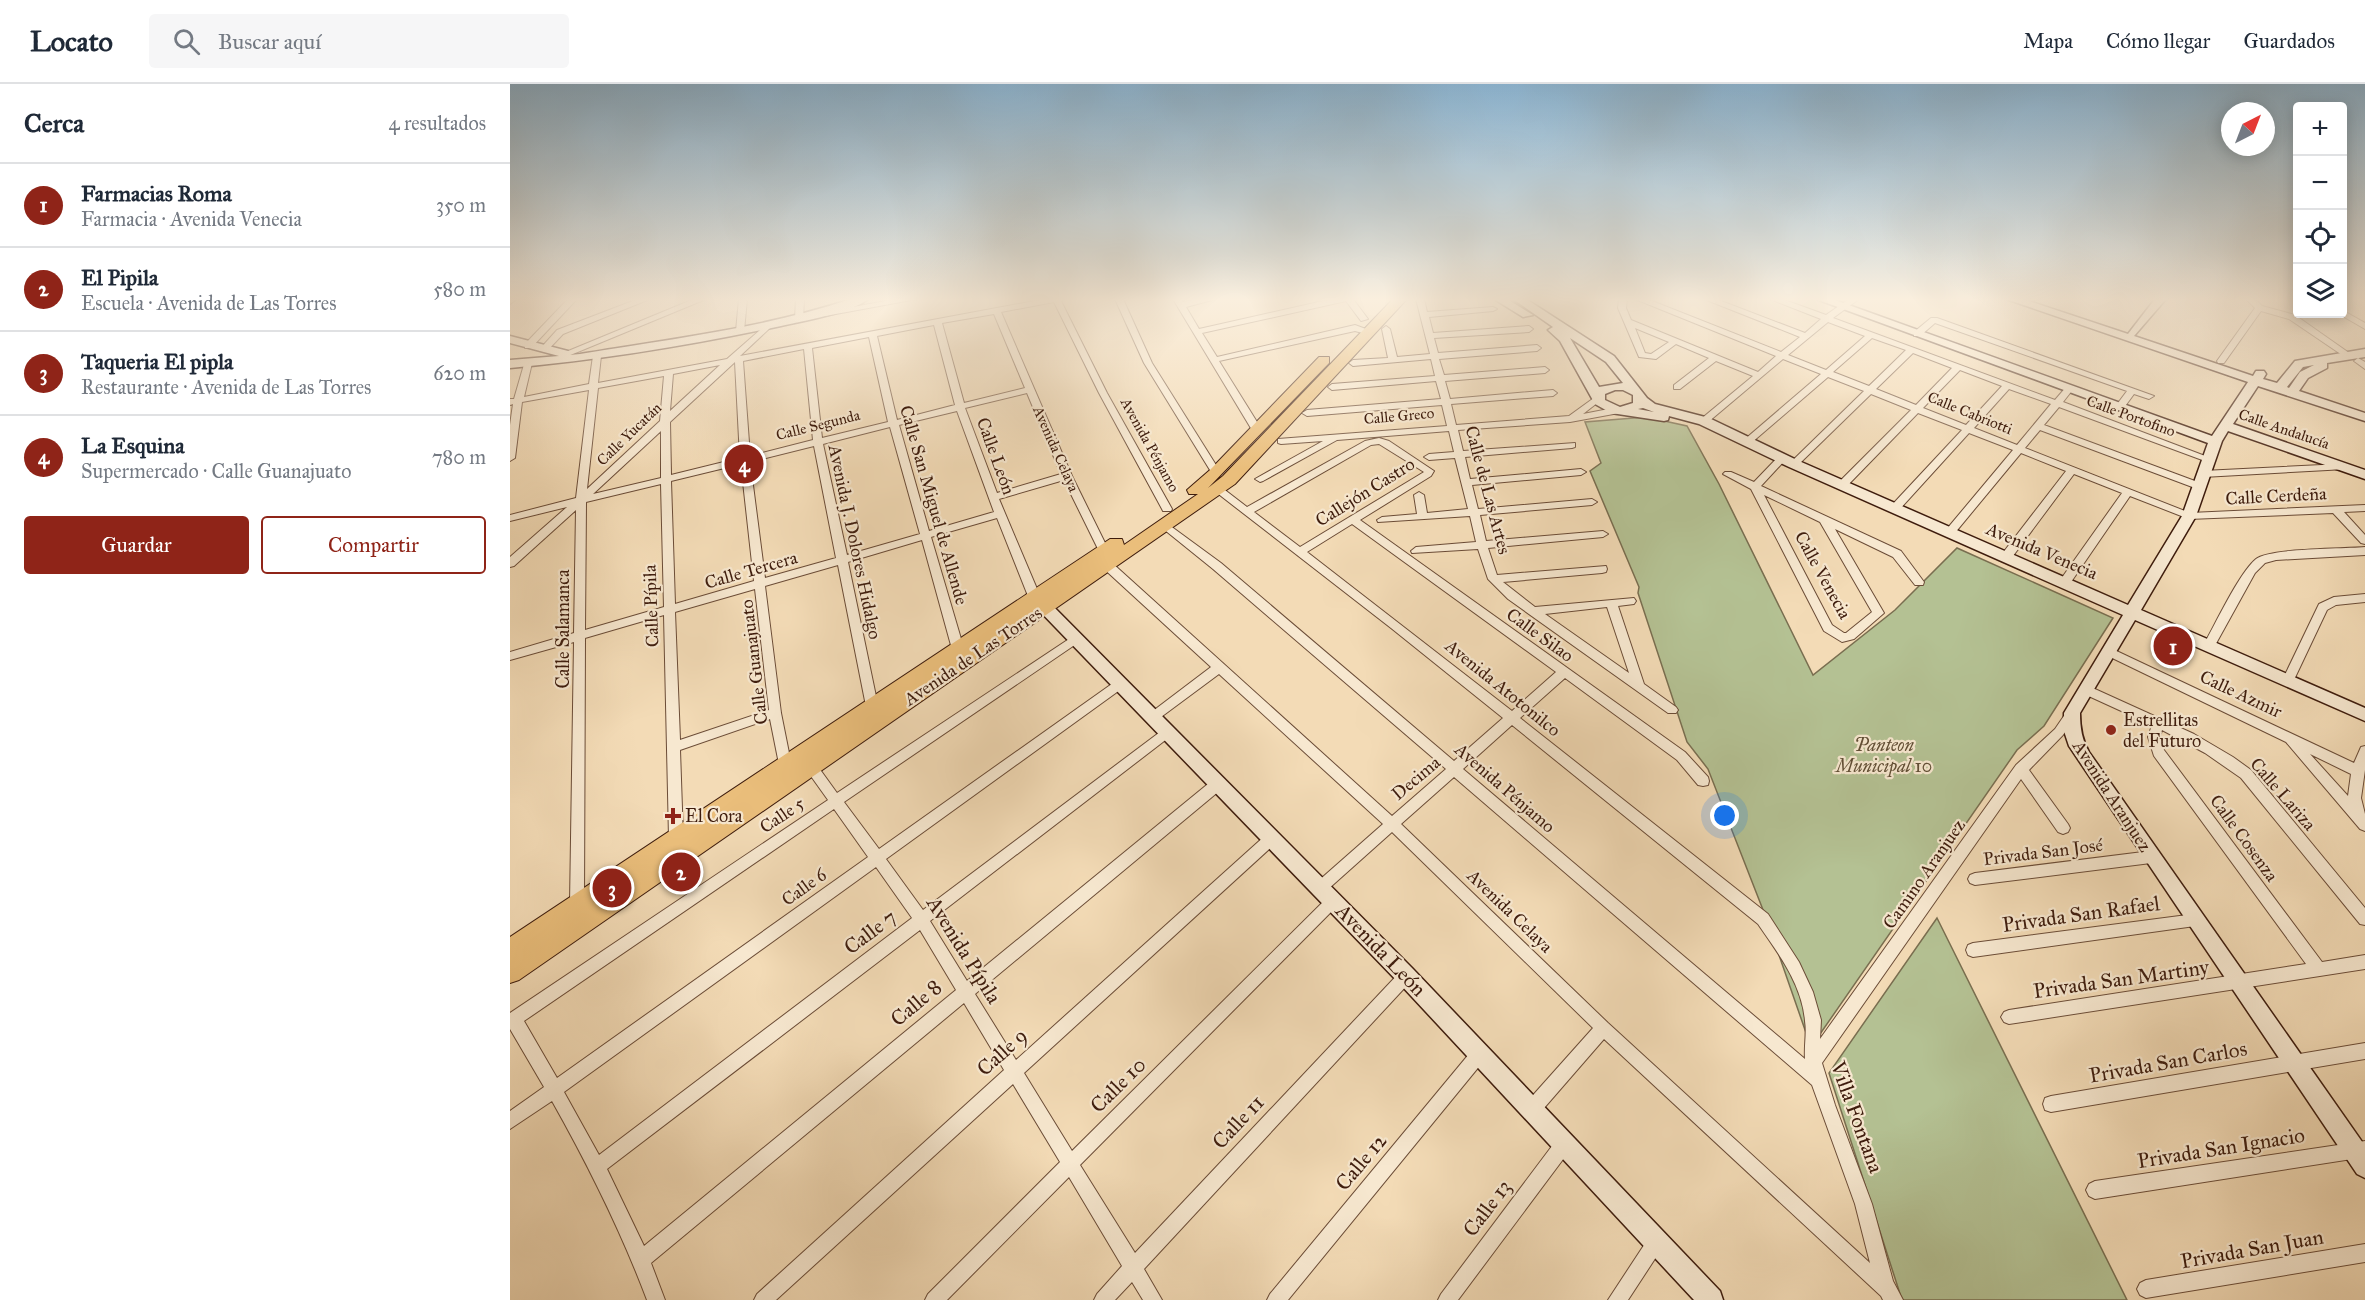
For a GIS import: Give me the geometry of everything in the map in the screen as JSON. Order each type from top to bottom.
[{"type":"main road","name":"Avenida de Las Torres","points":[[510,972],[798,765],[1216,481],[1257,430],[1333,356]]},
{"type":"main road","name":"Avenida de Las Torres","points":[[1216,481],[1229,480],[1337,356]]},
{"type":"main road","name":"Avenida de Las Torres","points":[[510,950],[676,838],[798,765],[872,706],[958,649],[1039,602]]},
{"type":"street","points":[[572,356],[580,358]]},
{"type":"street","points":[[510,364],[597,356]]},
{"type":"street","name":"Calle Salamanca","points":[[577,904],[581,500],[597,356]]},
{"type":"street","name":"Calle Yucatán","points":[[510,563],[581,500],[734,356]]},
{"type":"street","points":[[514,401],[763,356]]},
{"type":"street","name":"Avenida J. Dolores Hidalgo","points":[[809,356],[818,441],[872,706]]},
{"type":"street","name":"Calle San Miguel de Allende","points":[[878,356],[892,422],[958,649]]},
{"type":"street","name":"Calle León","points":[[947,356],[960,406],[1000,514],[1039,602]]},
{"type":"street","name":"Avenida Celaya","points":[[1015,356],[1105,558],[1218,668],[1391,823],[1603,1028],[1889,1294]]},
{"type":"street","name":"Avenida Pénjamo","points":[[1085,356],[1166,517],[1217,566],[1819,1081]]},
{"type":"street","name":"Avenida Atotonilco","points":[[1145,356],[1216,481],[1246,512],[1511,718],[1763,919]]},
{"type":"street","points":[[1211,356],[1257,430]]},
{"type":"street","points":[[1214,360],[1233,356]]},
{"type":"street","points":[[1392,356],[1393,360]]},
{"type":"street","name":"Calle de Las Artes","points":[[1435,356],[1473,512],[1493,579],[1533,611],[1638,683],[1672,710]]},
{"type":"street","points":[[1353,363],[1438,356]]},
{"type":"street","points":[[1575,356],[1604,405],[1621,410],[1636,407],[1637,395],[1620,368],[1605,356]]},
{"type":"street","points":[[1710,356],[1758,375]]},
{"type":"street","points":[[1704,421],[1782,356]]},
{"type":"street","name":"Calle Cabriotti","points":[[1782,356],[2189,516]]},
{"type":"street","points":[[1747,442],[1845,356]]},
{"type":"street","points":[[1728,474],[1755,487],[1871,390],[1905,356]]},
{"type":"street","name":"Calle Portofino","points":[[1927,356],[2208,459]]},
{"type":"street","points":[[1979,356],[2215,441]]},
{"type":"street","points":[[2035,356],[2149,396]]},
{"type":"street","points":[[2188,356],[2365,408]]},
{"type":"street","points":[[2204,356],[2258,378]]},
{"type":"street","points":[[2221,361],[2225,356]]},
{"type":"street","points":[[1677,387],[1715,358]]},
{"type":"street","points":[[2288,387],[2312,369],[2360,359]]},
{"type":"street","name":"Calle Guanajuato","points":[[739,360],[746,458],[776,713],[798,765]]},
{"type":"street","points":[[510,458],[514,401],[528,363]]},
{"type":"street","points":[[1842,485],[1958,367]]},
{"type":"street","points":[[1332,387],[1545,370]]},
{"type":"street","name":"Calle Pípila","points":[[669,374],[665,419],[676,838]]},
{"type":"street","points":[[2072,713],[2189,516],[2215,441],[2258,378]]},
{"type":"street","name":"Avenida Venecia","points":[[1598,397],[1604,389],[1611,386],[1637,395],[1652,406],[1704,421],[1788,461],[2365,715]]},
{"type":"street","points":[[1895,508],[2007,386]]},
{"type":"street","points":[[2288,387],[2365,417]]},
{"type":"street","points":[[1950,532],[2070,388]]},
{"type":"street","name":"Calle Segunda","points":[[510,518],[1029,390]]},
{"type":"street","points":[[2120,407],[2132,390]]},
{"type":"street","points":[[1307,413],[1553,393]]},
{"type":"street","points":[[1570,419],[1598,397]]},
{"type":"street","name":"Avenida Venecia","points":[[1621,410],[1704,421]]},
{"type":"street","name":"Calle Greco","points":[[1281,441],[1570,419],[1621,410]]},
{"type":"street","points":[[2039,426],[2201,480],[2343,467]]},
{"type":"street","name":"Calle Andalucía","points":[[2226,426],[2365,475]]},
{"type":"street","name":"Calle Greco","points":[[1269,487],[1258,476],[1338,436]]},
{"type":"street","name":"Callejón Castro","points":[[1246,512],[1368,443],[1379,441],[1429,472],[1299,552]]},
{"type":"street","points":[[1429,457],[1572,446]]},
{"type":"street","points":[[2006,557],[2072,470]]},
{"type":"street","points":[[1466,482],[1581,472]]},
{"type":"street","points":[[994,497],[1067,476]]},
{"type":"street","name":"Calle Venecia","points":[[1755,487],[1828,628],[1842,638],[1850,636],[1878,613],[1824,519]]},
{"type":"street","name":"Calle Venecia","points":[[1755,487],[1897,554],[1919,582]]},
{"type":"street","points":[[2066,582],[2128,492]]},
{"type":"street","points":[[1419,495],[1423,517]]},
{"type":"street","points":[[1382,520],[1592,502]]},
{"type":"street","name":"Calle Cerdeña","points":[[2189,516],[2365,507]]},
{"type":"street","points":[[2335,509],[2365,541]]},
{"type":"street","name":"Calle Tercera","points":[[510,656],[1000,514]]},
{"type":"street","name":"Calle Silao","points":[[1353,520],[1563,673],[1682,756],[1703,781]]},
{"type":"street","points":[[1416,551],[1603,534]]},
{"type":"street","points":[[2209,646],[2251,571],[2261,560],[2276,556],[2365,551]]},
{"type":"street","points":[[1493,579],[1602,569]]},
{"type":"street","points":[[2288,681],[2323,607],[2334,601],[2365,598]]},
{"type":"street","points":[[1533,611],[1630,601]]},
{"type":"street","name":"Avenida León","points":[[1039,602],[1406,976],[1711,1300]]},
{"type":"street","points":[[1611,603],[1638,683]]},
{"type":"street","name":"Calle 5","points":[[512,1020],[1075,639]]},
{"type":"street","name":"Calle Azmir","points":[[2108,651],[2358,771]]},
{"type":"street","points":[[1153,717],[1218,668]]},
{"type":"street","name":"Decima","points":[[1327,894],[1391,823],[1563,673]]},
{"type":"street","name":"Calle 6","points":[[510,1121],[1120,684]]},
{"type":"street","name":"Calle Lariza","points":[[2086,690],[2225,759],[2246,774],[2365,920]]},
{"type":"street","points":[[673,747],[776,713]]},
{"type":"street","name":"Camino Aranjuez","points":[[1813,1062],[2021,769],[2059,732],[2072,713]]},
{"type":"street","name":"Avenida Aranjuez","points":[[2072,713],[2074,741],[2292,1061],[2361,1156]]},
{"type":"street","name":"Calle Cosenza","points":[[2158,724],[2154,737],[2158,752],[2318,969]]},
{"type":"street","name":"Calle 7","points":[[598,1166],[1168,732]]},
{"type":"street","points":[[2287,736],[2362,821]]},
{"type":"street","points":[[2362,821],[2354,794],[2358,771],[2365,751]]},
{"type":"street","name":"Avenida Pípila","points":[[798,765],[837,801],[921,919],[1153,1300]]},
{"type":"street","points":[[2021,769],[2064,828]]},
{"type":"street","name":"Calle 8","points":[[642,1259],[1219,783]]},
{"type":"street","name":"Calle 9","points":[[763,1300],[1272,838]]},
{"type":"street","name":"Privada San José","points":[[1975,879],[2151,856]]},
{"type":"street","name":"Calle 10","points":[[934,1300],[1069,1165],[1327,894]]},
{"type":"street","name":"Villa Fontana","points":[[1763,919],[1789,958],[1808,999],[1813,1020],[1813,1062],[1855,1174],[1889,1294]]},
{"type":"street","name":"Privada San Rafael","points":[[1973,950],[2195,920]]},
{"type":"street","name":"Privada San Martiny","points":[[2009,1017],[2365,962]]},
{"type":"street","name":"Calle 11","points":[[1103,1300],[1406,976]]},
{"type":"street","points":[[512,1020],[598,1166],[642,1259],[656,1300]]},
{"type":"street","points":[[1532,1109],[1603,1028]]},
{"type":"street","name":"Privada San Carlos","points":[[2051,1104],[2292,1061],[2365,1051]]},
{"type":"street","name":"Calle 12","points":[[1276,1300],[1480,1053]]},
{"type":"street","name":"Calle 13","points":[[1447,1300],[1564,1144]]},
{"type":"street","name":"Privada San Ignacio","points":[[2095,1190],[2361,1156]]},
{"type":"street","points":[[1617,1300],[1656,1242]]},
{"type":"street","name":"Privada San Juan","points":[[2146,1289],[2365,1253]]},
{"type":"green space","name":"Panteon Municipal 10","points":[[1646,417],[1687,426],[1719,484],[1813,675],[1895,610],[1957,548],[2113,618],[2044,726],[2017,750],[1811,1047],[1765,915],[1708,769],[1687,742],[1638,593],[1639,587],[1590,471],[1601,463],[1585,422]]},
{"type":"green space","points":[[1937,918],[2127,1300],[1902,1300],[1829,1073]]},
{"type":"place","name":"La Esquina","points":[[744,464]]},
{"type":"place","name":"Farmacias Roma","points":[[2173,646]]},
{"type":"place","name":"Estrellitas del Futuro","points":[[2111,730]]},
{"type":"place","name":"El Cora","points":[[673,816]]},
{"type":"place","name":"El Pipila","points":[[681,872]]},
{"type":"place","name":"Taqueria El pipla","points":[[612,888]]}]
